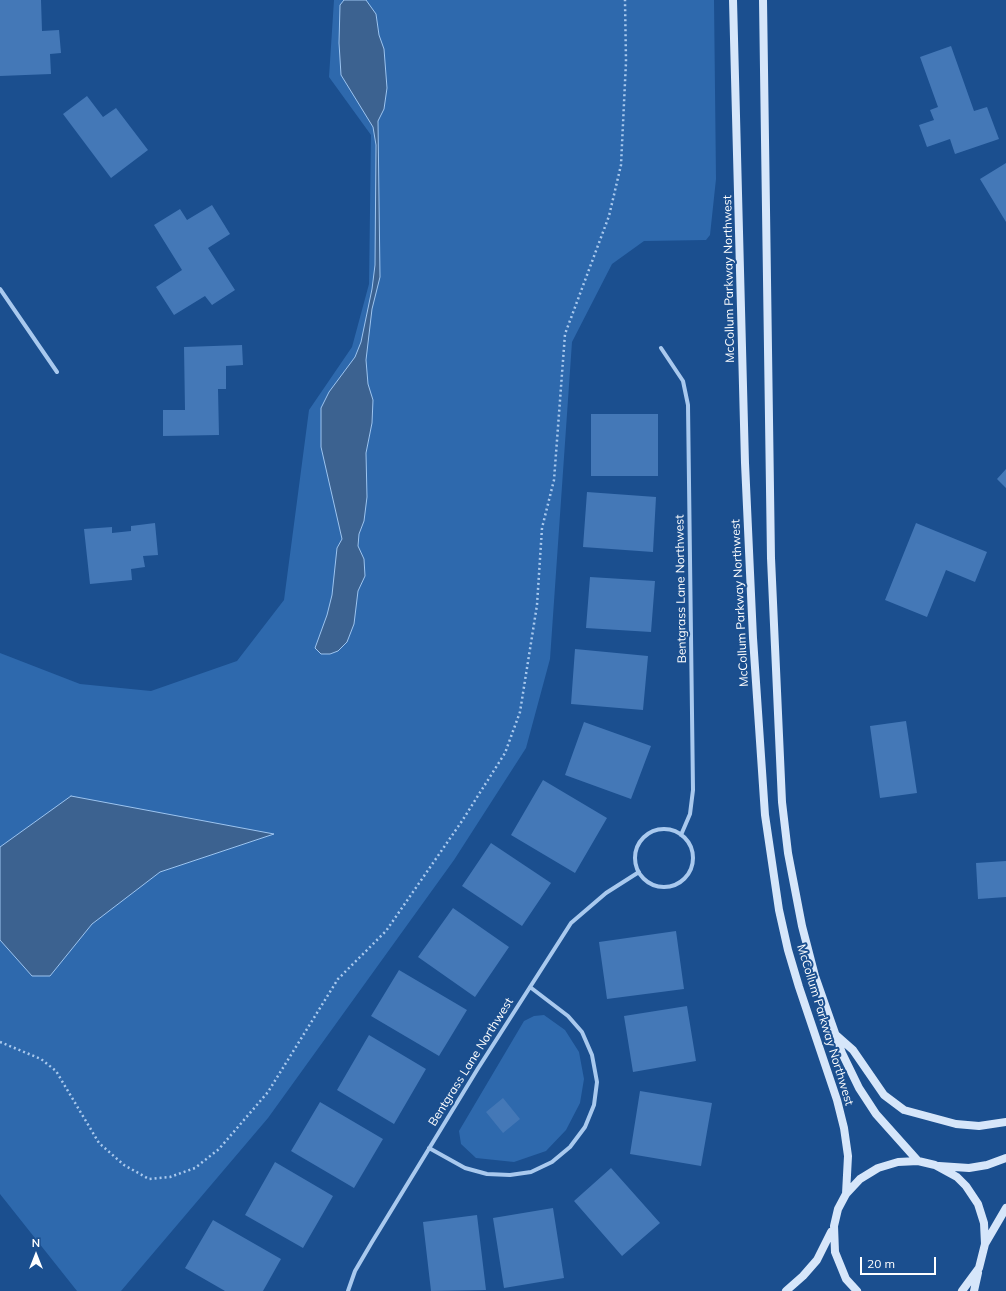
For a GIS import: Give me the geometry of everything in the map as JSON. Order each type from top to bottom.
[{"type":"street","name":"McCollum Parkway Northwest","points":[[733,0],[748,526],[758,731],[765,815],[778,903],[788,950],[798,987],[837,1100],[844,1128],[848,1156],[846,1194]]},
{"type":"street","name":"McCollum Parkway Northwest","points":[[763,0],[771,558],[782,802],[789,860],[803,933],[815,976],[834,1033],[859,1088],[878,1117],[918,1162]]},
{"type":"street","points":[[0,289],[57,372]]},
{"type":"street","name":"Bentgrass Lane Northwest","points":[[661,348],[683,381],[688,405],[694,790],[690,814],[681,835]]},
{"type":"street","points":[[663,829],[681,835],[688,842],[692,850],[693,859],[691,868],[680,883],[661,887],[644,879],[638,872],[635,862],[639,844],[645,836],[654,831],[663,829]]},
{"type":"street","name":"Bentgrass Lane Northwest","points":[[348,1291],[355,1271],[429,1148],[571,923],[606,893],[638,872]]},
{"type":"street","points":[[429,1148],[465,1168],[487,1174],[510,1175],[531,1172],[552,1162],[570,1147],[585,1127],[594,1105],[597,1082],[592,1055],[582,1032],[568,1016],[530,987]]},
{"type":"street","points":[[834,1033],[854,1050],[884,1095],[904,1110],[956,1124],[979,1126],[1006,1122]]},
{"type":"street","points":[[786,1291],[803,1276],[817,1260],[828,1240],[834,1226],[838,1209],[846,1194],[860,1179],[878,1168],[898,1162],[918,1162],[969,1168],[986,1165],[1006,1158]]},
{"type":"street","points":[[935,1165],[957,1178],[966,1186],[978,1204],[984,1223],[985,1244]]},
{"type":"street","points":[[974,1291],[985,1244],[1006,1208]]},
{"type":"street","points":[[834,1226],[835,1252],[839,1266],[846,1279],[856,1291]]},
{"type":"street","points":[[962,1291],[979,1268]]},
{"type":"path","points":[[0,1042],[41,1059],[56,1071],[99,1143],[124,1165],[149,1179],[170,1177],[195,1168],[219,1149],[268,1092],[338,979],[386,931],[462,821],[505,753],[520,712],[537,605],[542,528],[554,480],[565,334],[609,216],[621,165],[626,62],[625,0]]},
{"type":"shaded area","points":[[334,0],[714,0],[716,179],[710,235],[706,240],[644,241],[612,264],[572,342],[550,659],[526,748],[454,860],[268,1118],[121,1291],[77,1291],[0,1194],[0,653],[80,684],[151,691],[237,661],[284,600],[309,410],[352,347],[369,284],[371,135],[329,77]]},
{"type":"shaded area","points":[[344,0],[366,0],[376,14],[379,35],[384,49],[387,88],[384,109],[378,121],[380,277],[372,309],[366,360],[368,384],[373,400],[372,423],[366,453],[367,497],[364,521],[359,534],[358,546],[364,559],[365,576],[358,591],[354,624],[347,642],[338,651],[330,654],[321,654],[315,648],[327,615],[332,595],[337,548],[342,539],[321,447],[321,408],[329,392],[355,357],[361,342],[372,289],[375,265],[376,145],[373,127],[341,75],[339,43],[340,5]]},
{"type":"shaded area","points":[[71,796],[274,834],[160,872],[92,924],[50,976],[32,976],[0,940],[0,847]]},
{"type":"shaded area","points":[[544,1015],[565,1030],[579,1052],[584,1079],[580,1103],[566,1130],[546,1151],[514,1162],[476,1158],[461,1144],[459,1131],[524,1021],[534,1016]]},
{"type":"building","points":[[0,0],[41,0],[42,31],[59,30],[61,53],[50,54],[51,74],[0,76]]},
{"type":"building","points":[[951,46],[974,111],[987,107],[999,139],[955,154],[950,139],[927,147],[919,125],[934,120],[930,110],[938,107],[920,57]]},
{"type":"building","points":[[87,96],[103,117],[116,108],[148,150],[111,178],[63,114]]},
{"type":"building","points":[[1006,163],[1006,222],[980,179]]},
{"type":"building","points":[[212,205],[230,234],[208,248],[235,290],[212,305],[205,296],[174,315],[156,287],[182,270],[154,225],[180,209],[187,220]]},
{"type":"building","points":[[242,345],[243,365],[226,366],[226,389],[218,389],[219,435],[163,436],[163,410],[185,410],[184,347]]},
{"type":"building","points":[[591,414],[658,414],[658,476],[591,476]]},
{"type":"building","points":[[1006,469],[1006,488],[997,479]]},
{"type":"building","points":[[587,492],[656,497],[653,552],[583,547]]},
{"type":"building","points":[[155,523],[158,555],[143,556],[145,567],[131,569],[132,580],[90,584],[84,529],[112,527],[112,533],[131,531],[131,526]]},
{"type":"building","points":[[916,523],[987,552],[975,582],[946,570],[927,617],[885,600]]},
{"type":"building","points":[[590,577],[655,581],[651,632],[586,628]]},
{"type":"building","points":[[575,649],[648,656],[643,710],[571,704]]},
{"type":"building","points":[[906,721],[917,793],[880,798],[870,726]]},
{"type":"building","points":[[584,722],[651,746],[631,799],[565,775]]},
{"type":"building","points":[[543,780],[607,818],[575,873],[511,835]]},
{"type":"building","points":[[491,843],[551,883],[522,926],[462,886]]},
{"type":"building","points":[[1006,861],[1006,897],[978,899],[976,863]]},
{"type":"building","points":[[453,908],[509,947],[475,997],[418,957]]},
{"type":"building","points":[[676,931],[684,989],[607,999],[599,942]]},
{"type":"building","points":[[399,970],[467,1010],[439,1056],[371,1016]]},
{"type":"building","points":[[687,1006],[696,1061],[633,1072],[624,1016]]},
{"type":"building","points":[[369,1035],[426,1069],[394,1124],[337,1090]]},
{"type":"building","points":[[640,1091],[712,1103],[701,1166],[630,1154]]},
{"type":"building","points":[[503,1098],[520,1119],[503,1133],[486,1112]]},
{"type":"building","points":[[320,1102],[383,1139],[354,1188],[291,1151]]},
{"type":"building","points":[[275,1162],[333,1196],[303,1248],[245,1215]]},
{"type":"building","points":[[611,1168],[660,1223],[622,1256],[574,1201]]},
{"type":"building","points":[[553,1208],[564,1278],[504,1288],[493,1218]]},
{"type":"building","points":[[477,1215],[486,1290],[431,1291],[423,1222]]},
{"type":"building","points":[[213,1220],[281,1259],[263,1291],[225,1291],[185,1268]]}]
